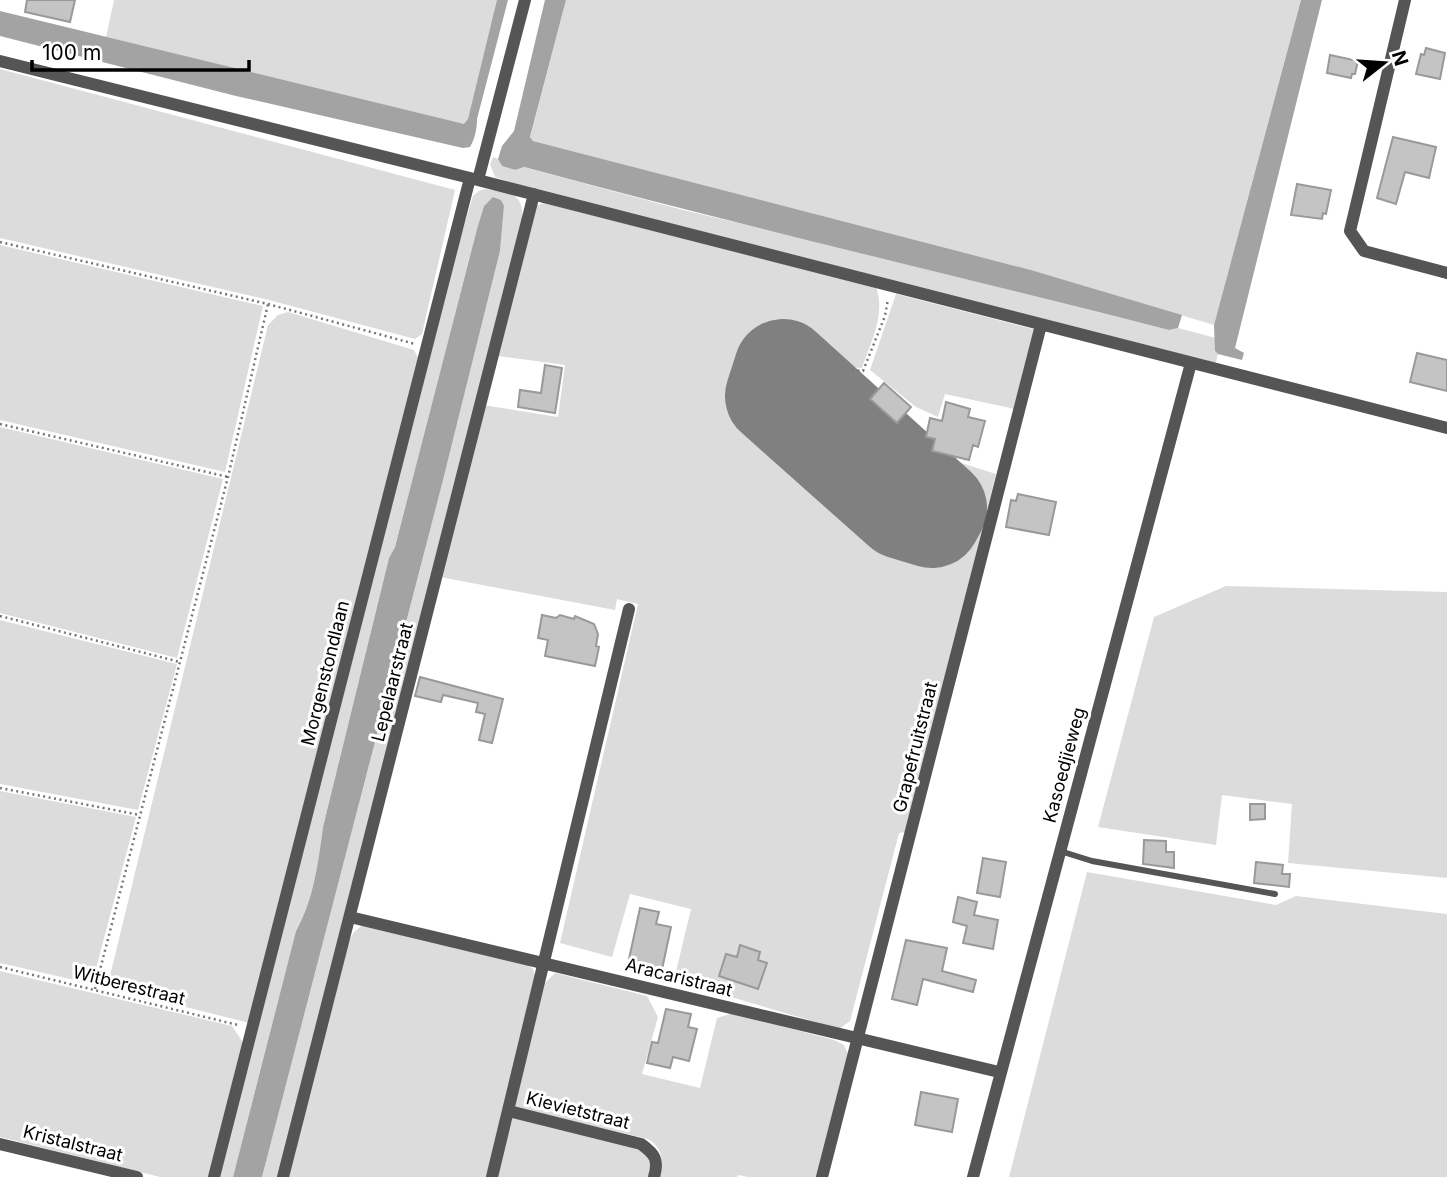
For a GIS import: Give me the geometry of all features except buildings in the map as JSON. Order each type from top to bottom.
[{"type":"street","name":"Morgenstondlaan","points":[[214,1177],[426,347],[525,0]]},
{"type":"street","points":[[1405,0],[1350,231],[1364,251],[1447,273]]},
{"type":"street","points":[[0,61],[534,194],[1447,428]]},
{"type":"street","name":"Lepelaarstraat","points":[[283,1177],[534,194]]},
{"type":"street","name":"Grapefruitstraat","points":[[822,1177],[1041,326]]},
{"type":"street","name":"Kasoedjieweg","points":[[973,1177],[1191,363]]},
{"type":"street","points":[[492,1177],[629,609]]},
{"type":"street","name":"Aracaristraat","points":[[350,917],[999,1072]]},
{"type":"street","name":"Kievietstraat","points":[[509,1111],[641,1144],[653,1153],[658,1164],[654,1177]]},
{"type":"street","name":"Kristalstraat","points":[[0,1143],[137,1177]]},
{"type":"lane","points":[[1060,851],[1092,861],[1275,894]]},
{"type":"path","points":[[0,242],[268,304],[426,347]]},
{"type":"path","points":[[852,370],[863,371],[885,316],[891,286]]},
{"type":"path","points":[[94,989],[228,477],[268,304]]},
{"type":"path","points":[[0,424],[228,477]]},
{"type":"path","points":[[0,616],[180,662]]},
{"type":"path","points":[[0,788],[140,815]]},
{"type":"path","name":"Witberestraat","points":[[0,967],[252,1028]]},
{"type":"shaded area","points":[[114,0],[498,0],[468,120],[464,125],[106,37]]},
{"type":"shaded area","points":[[497,0],[508,0],[474,137],[470,147],[463,148],[236,96],[0,36],[0,11],[464,124],[468,119]]},
{"type":"shaded area","points":[[545,0],[566,0],[530,137],[533,141],[1031,270],[1182,315],[1178,328],[1169,330],[524,167],[515,170],[502,166],[498,159],[502,146],[514,131]]},
{"type":"shaded area","points":[[566,0],[1301,0],[1214,325],[1031,270],[533,141],[530,138]]},
{"type":"shaded area","points":[[1301,0],[1322,0],[1235,348],[1244,353],[1242,360],[1215,351],[1214,325]]},
{"type":"shaded area","points":[[0,69],[455,190],[422,334],[415,339],[269,300],[0,238]]},
{"type":"shaded area","points":[[493,157],[498,159],[502,166],[515,170],[523,167],[683,210],[1169,330],[1178,328],[1216,338],[1215,351],[1218,354],[1215,366],[516,184],[495,177],[490,164]]},
{"type":"shaded area","points":[[485,189],[508,193],[518,199],[522,221],[278,1177],[262,1177],[500,251],[504,206],[494,197],[484,206],[477,229],[395,547],[389,558],[323,827],[311,894],[296,931],[233,1177],[219,1177],[448,280],[473,196]]},
{"type":"shaded area","points":[[493,197],[501,200],[504,206],[500,251],[262,1177],[233,1177],[296,931],[311,894],[323,827],[389,558],[395,547],[477,229],[484,206]]},
{"type":"shaded area","points":[[544,203],[876,287],[879,297],[878,317],[862,368],[849,367],[831,407],[783,363],[771,398],[902,513],[935,523],[943,508],[912,481],[924,451],[996,474],[906,832],[899,833],[850,1021],[839,1029],[674,980],[691,909],[630,894],[612,957],[560,943],[638,604],[617,599],[615,610],[440,577],[483,405],[558,417],[565,365],[499,356],[535,206]]},
{"type":"shaded area","points":[[0,245],[263,306],[225,472],[0,420]]},
{"type":"shaded area","points":[[896,294],[1037,330],[1015,409],[945,394],[938,417],[916,407],[870,370]]},
{"type":"shaded area","points":[[288,312],[414,350],[418,358],[249,1023],[111,988],[109,980],[268,325],[278,315]]},
{"type":"shaded area","points":[[0,427],[223,479],[177,658],[0,613]]},
{"type":"shaded area","points":[[1226,586],[1447,592],[1447,878],[1288,863],[1292,804],[1222,795],[1216,845],[1098,827],[1154,617]]},
{"type":"shaded area","points":[[0,620],[177,664],[138,810],[0,784]]},
{"type":"shaded area","points":[[0,791],[136,817],[92,984],[0,963]]},
{"type":"shaded area","points":[[1087,872],[1276,905],[1296,896],[1447,914],[1447,1177],[1009,1177]]},
{"type":"shaded area","points":[[363,925],[525,963],[533,969],[536,979],[486,1177],[287,1177],[349,941],[354,932]]},
{"type":"shaded area","points":[[0,971],[232,1026],[244,1044],[208,1177],[160,1177],[0,1137]]},
{"type":"shaded area","points":[[555,973],[647,996],[658,1017],[642,1074],[700,1088],[717,1018],[733,1013],[844,1045],[849,1056],[818,1177],[660,1177],[661,1156],[657,1147],[648,1139],[513,1107],[545,983]]},
{"type":"shaded area","points":[[513,1116],[640,1147],[652,1164],[649,1177],[497,1177]]},
{"type":"runway","points":[[783,368],[938,508],[932,519],[902,510],[774,396],[783,368]]}]
